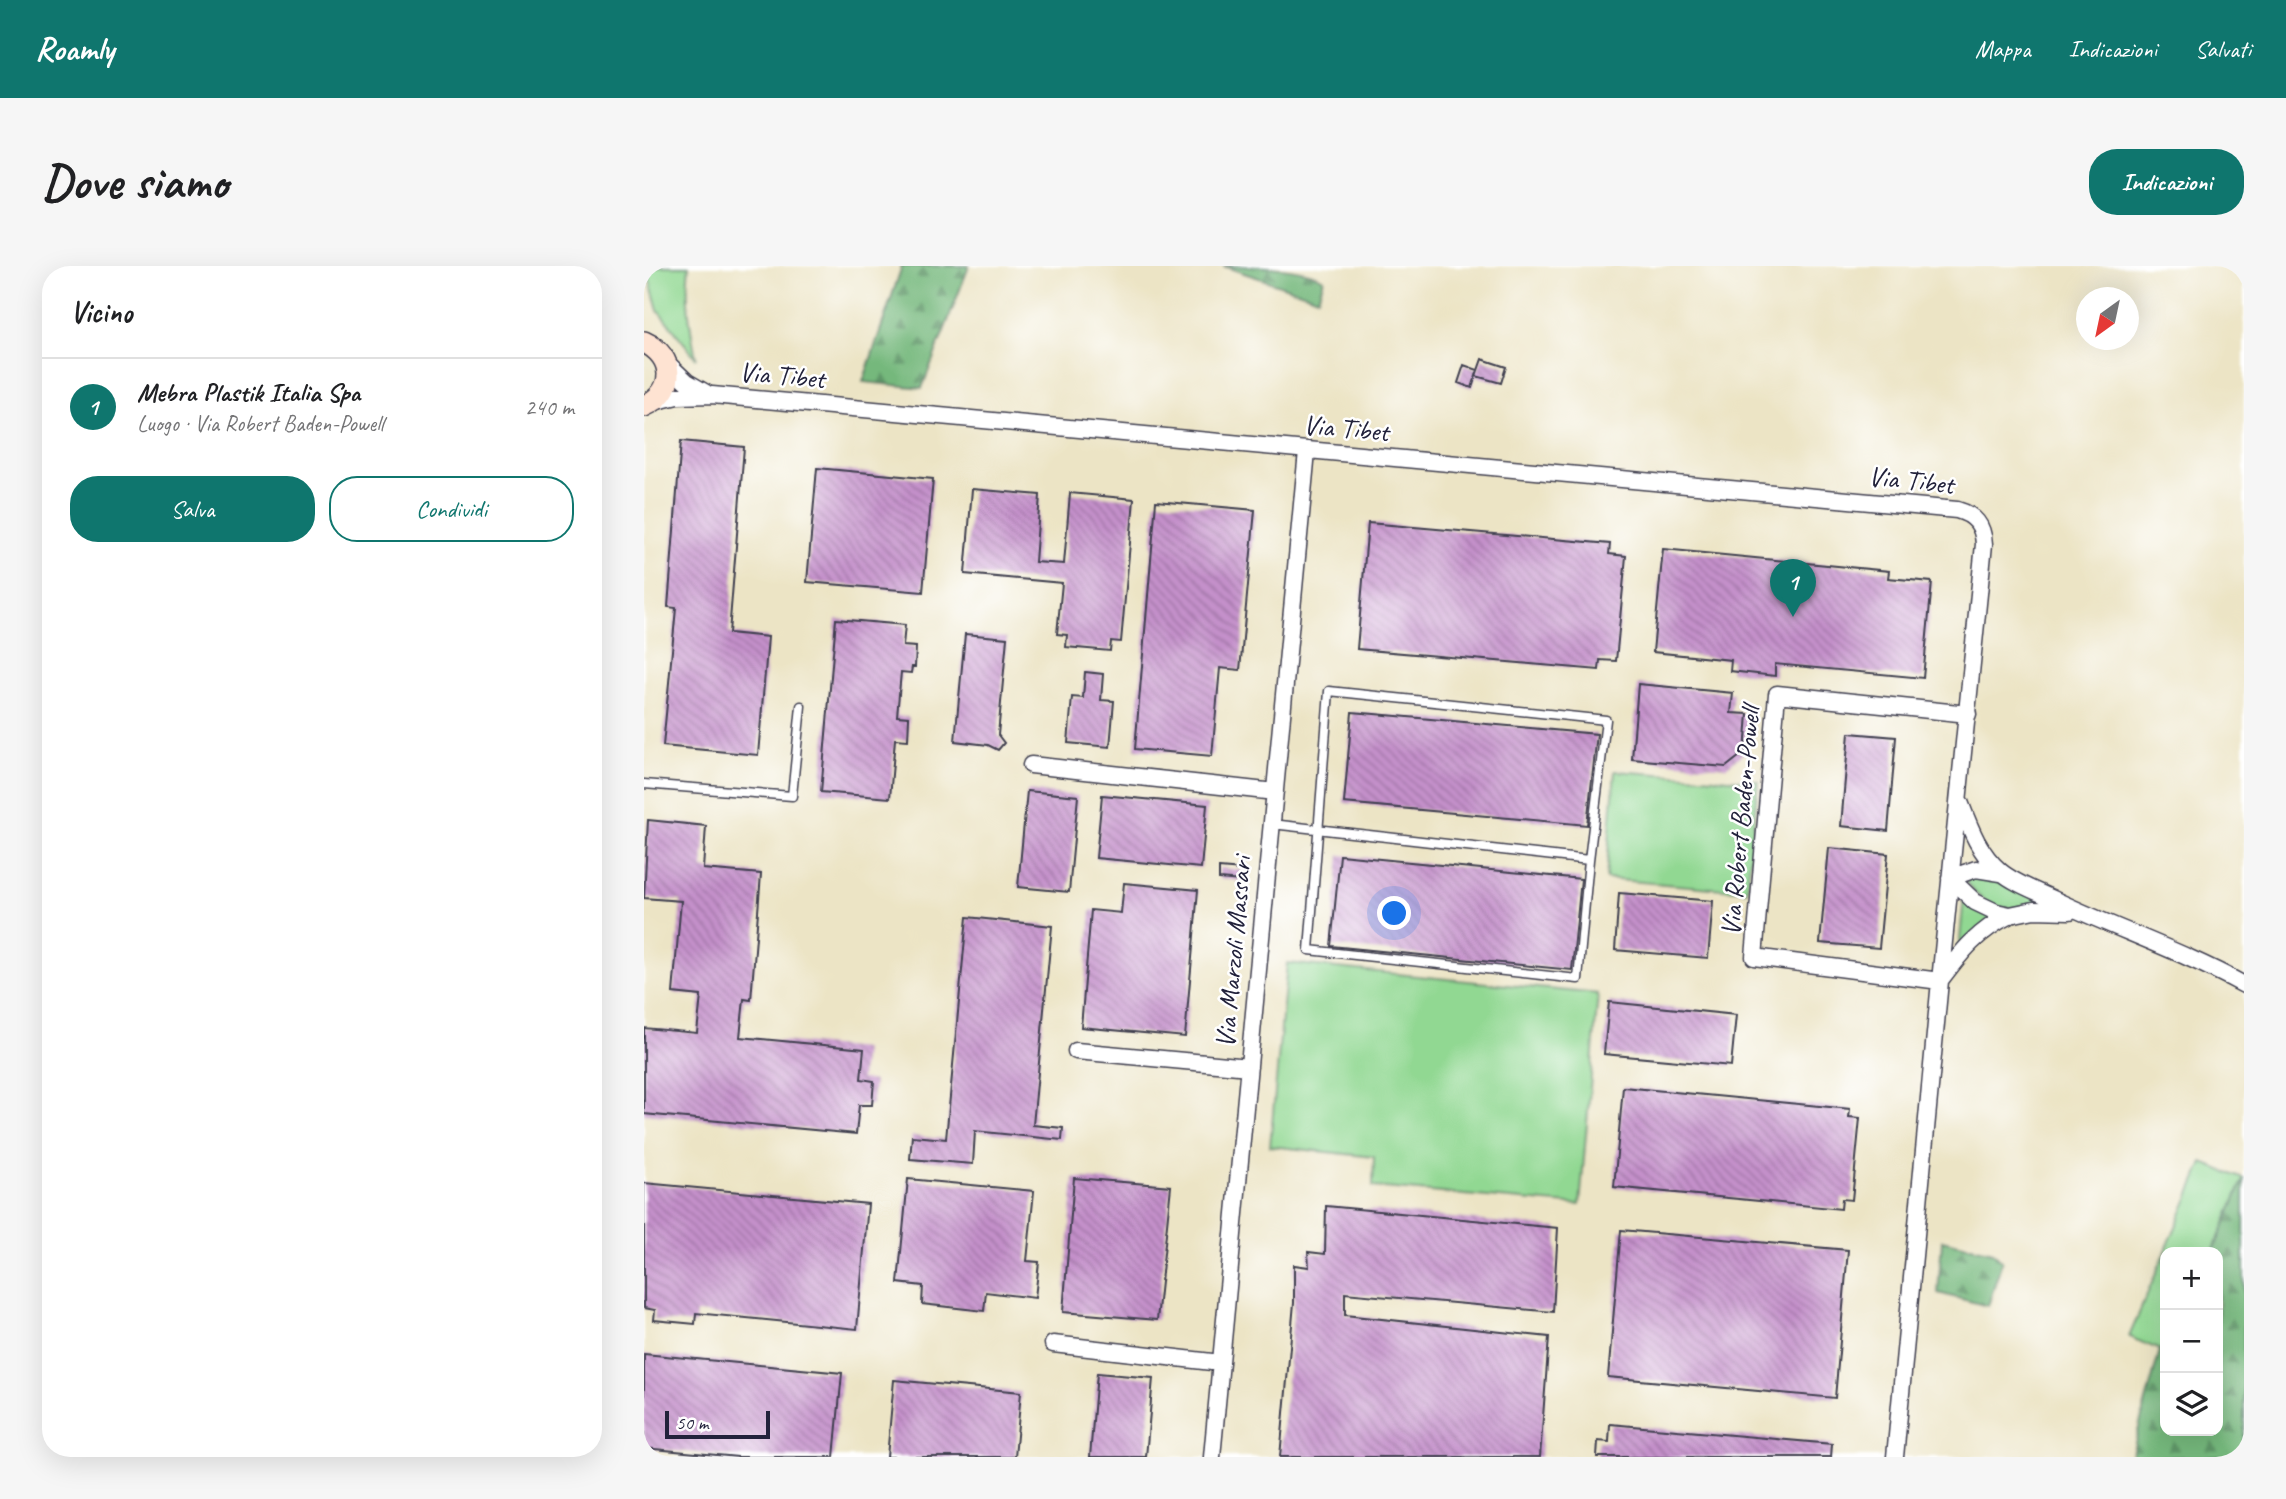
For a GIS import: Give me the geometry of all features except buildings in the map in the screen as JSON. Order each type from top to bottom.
[{"type":"street","name":"Via Tibet","points":[[652,346],[687,382],[712,395]]},
{"type":"street","points":[[647,405],[661,394],[667,384],[652,346]]},
{"type":"street","name":"Via Tibet","points":[[647,405],[677,396],[712,395],[1957,510],[1974,518],[1982,528],[1984,544],[1968,714]]},
{"type":"street","name":"Via Marzoli Massari","points":[[1212,1457],[1307,451]]},
{"type":"street","name":"Via Robert Baden-Powell","points":[[1940,981],[1754,957],[1777,694],[1968,714]]},
{"type":"street","points":[[1895,1457],[1968,714]]},
{"type":"street","points":[[1031,765],[1275,792]]},
{"type":"street","points":[[1960,800],[1975,839],[2002,873]]},
{"type":"street","points":[[1950,878],[1976,869],[2002,873],[2079,912],[2172,949],[2244,985]]},
{"type":"street","points":[[1950,878],[1975,902],[2010,915]]},
{"type":"street","points":[[1940,981],[1973,939],[2010,915],[2034,910],[2079,912]]},
{"type":"street","points":[[1076,1051],[1249,1067]]},
{"type":"street","points":[[1053,1343],[1221,1363]]},
{"type":"lane","points":[[1329,691],[1606,720],[1589,860],[1578,979],[1309,950],[1329,691]]},
{"type":"lane","points":[[644,784],[792,796],[801,706]]},
{"type":"lane","points":[[1272,824],[1589,860]]},
{"type":"green space","points":[[646,266],[689,266],[688,301],[696,358],[658,310]]},
{"type":"green space","points":[[902,266],[969,266],[922,388],[863,382]]},
{"type":"green space","points":[[1223,266],[1290,269],[1324,279],[1318,298]]},
{"type":"green space","points":[[1615,771],[1758,781],[1747,891],[1606,879]]},
{"type":"green space","points":[[1993,874],[2047,903],[2002,908],[1984,900],[1966,882],[1969,877]]},
{"type":"green space","points":[[1964,896],[1998,916],[1959,950]]},
{"type":"green space","points":[[1287,963],[1598,994],[1580,1205],[1373,1187],[1374,1157],[1270,1146]]},
{"type":"green space","points":[[2203,1163],[2244,1179],[2215,1247],[2167,1247]]},
{"type":"green space","points":[[2244,1179],[2244,1457],[2131,1457],[2160,1350],[2160,1436],[2223,1436],[2223,1247],[2215,1247]]},
{"type":"green space","points":[[1942,1240],[1993,1252],[2002,1261],[1988,1306],[1938,1293]]},
{"type":"green space","points":[[2160,1264],[2160,1350],[2129,1337]]},
{"type":"place","name":"Mebra Plastik Italia Spa","points":[[1793,617]]}]
